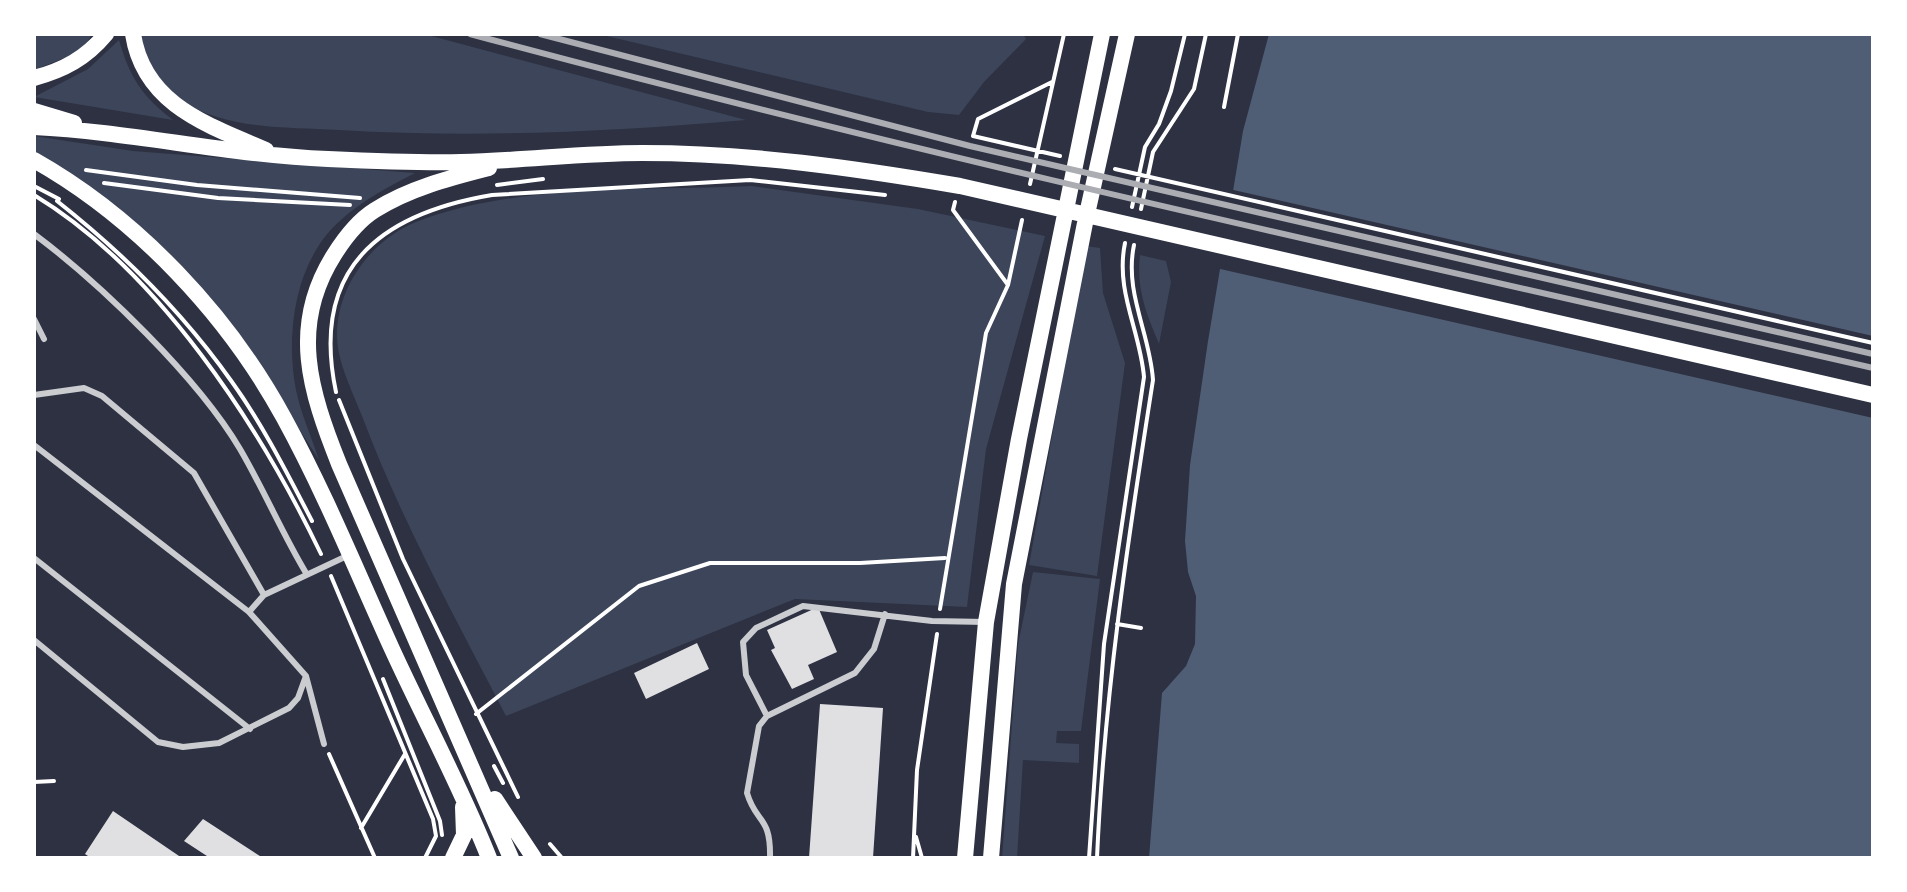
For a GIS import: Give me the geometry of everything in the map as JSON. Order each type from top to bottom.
[{"type":"main road","points":[[34,78],[56,72],[79,60],[106,34]]},
{"type":"main road","points":[[133,34],[150,82],[166,99],[204,123],[278,156]]},
{"type":"main road","points":[[965,858],[986,622],[1019,439],[1102,34]]},
{"type":"main road","points":[[991,858],[1014,584],[1085,223],[1127,34]]},
{"type":"main road","points":[[34,111],[94,130]]},
{"type":"main road","points":[[34,127],[94,130],[202,149],[278,156],[460,162],[640,153],[765,157],[841,165],[952,197],[1873,395]]},
{"type":"main road","points":[[511,858],[342,472],[319,413],[307,346],[310,313],[319,279],[367,210],[440,181],[530,158]]},
{"type":"main road","points":[[34,160],[72,184],[135,232],[192,291],[234,342],[284,417],[351,554],[489,858]]},
{"type":"main road","points":[[464,750],[539,854]]},
{"type":"main road","points":[[453,858],[464,835],[463,798]]},
{"type":"lane","points":[[34,234],[62,255],[175,363],[240,448],[284,537],[306,573]]},
{"type":"lane","points":[[34,319],[44,339]]},
{"type":"lane","points":[[34,395],[84,388],[102,396],[194,473],[264,595]]},
{"type":"lane","points":[[34,445],[249,612],[306,676],[324,744]]},
{"type":"lane","points":[[249,612],[264,595],[351,554]]},
{"type":"lane","points":[[34,558],[250,729]]},
{"type":"lane","points":[[767,716],[742,660],[743,642],[749,632],[803,606],[939,621],[986,622]]},
{"type":"lane","points":[[770,858],[771,836],[766,821],[747,793],[757,730],[767,716],[855,673],[874,649],[885,614]]},
{"type":"lane","points":[[34,640],[158,742],[183,747],[219,743],[289,708],[298,698],[306,676]]},
{"type":"path","points":[[1027,198],[1064,34]]},
{"type":"path","points":[[1130,221],[1145,147],[1159,124],[1171,91],[1185,34]]},
{"type":"path","points":[[1138,223],[1153,152],[1194,89],[1206,34]]},
{"type":"path","points":[[1224,107],[1238,34]]},
{"type":"path","points":[[1052,82],[978,119],[973,136],[1066,157]]},
{"type":"path","points":[[1113,168],[1873,343]]},
{"type":"path","points":[[34,186],[57,201],[84,170],[279,193],[348,195],[359,197],[367,210]]},
{"type":"path","points":[[484,187],[552,177]]},
{"type":"path","points":[[523,806],[403,559],[337,397],[331,366],[332,318],[341,287],[357,261],[399,223],[450,202],[492,195],[750,180],[890,196]]},
{"type":"path","points":[[99,182],[218,198],[343,204],[367,210]]},
{"type":"path","points":[[953,210],[1008,285]]},
{"type":"path","points":[[913,858],[917,770],[947,558],[986,333],[1008,285],[1024,213]]},
{"type":"path","points":[[1089,858],[1104,644],[1144,377],[1142,353],[1122,279],[1127,236]]},
{"type":"path","points":[[1097,858],[1106,715],[1153,380],[1152,361],[1130,277],[1135,238]]},
{"type":"path","points":[[328,391],[331,401]]},
{"type":"path","points":[[378,519],[430,634]]},
{"type":"path","points":[[476,714],[639,586],[710,563],[860,563],[947,558]]},
{"type":"path","points":[[1117,624],[1141,628]]},
{"type":"path","points":[[324,744],[375,858]]},
{"type":"path","points":[[361,828],[405,754]]},
{"type":"path","points":[[490,759],[511,798]]},
{"type":"path","points":[[34,782],[54,781]]},
{"type":"path","points":[[915,832],[922,858]]},
{"type":"path","points":[[545,838],[562,858]]},
{"type":"path","points":[[539,854],[552,858]]},
{"type":"shaded area","points":[[34,34],[92,34],[82,51],[34,70]]},
{"type":"shaded area","points":[[140,34],[424,34],[746,120],[593,131],[492,134],[256,125],[197,110],[171,94],[154,71]]},
{"type":"shaded area","points":[[598,34],[1023,34],[1026,39],[984,82],[959,115],[928,112]]},
{"type":"shaded area","points":[[1269,34],[1873,34],[1873,858],[1149,858],[1162,693],[1186,666],[1195,644],[1196,596],[1188,572],[1185,541],[1190,465],[1208,341],[1243,131]]},
{"type":"shaded area","points":[[119,40],[138,85],[173,120],[34,97],[88,69]]},
{"type":"shaded area","points":[[34,136],[133,151],[415,173],[386,188],[342,219],[326,235],[304,276],[293,321],[293,368],[298,399],[319,460],[238,334],[185,273],[118,207],[34,151]]},
{"type":"shaded area","points":[[752,186],[918,209],[1045,236],[986,449],[967,607],[795,599],[506,716],[411,531],[346,376],[337,335],[343,300],[350,283],[371,253],[385,240],[416,222],[455,209],[581,191]]},
{"type":"shaded area","points":[[1086,246],[1100,248],[1103,293],[1125,363],[1097,576],[1029,565]]},
{"type":"shaded area","points":[[1140,255],[1166,261],[1171,282],[1159,344],[1141,290]]},
{"type":"shaded area","points":[[1033,572],[1100,579],[1081,731],[1057,731],[1056,743],[1079,744],[1079,763],[1023,760],[1017,858],[1002,858],[1018,644]]},
{"type":"pier","points":[[1229,189],[1873,336],[1873,418],[1216,268]]},
{"type":"building","points":[[818,607],[837,652],[808,665],[814,679],[792,689],[771,650],[775,648],[767,630]]},
{"type":"building","points":[[697,643],[709,669],[646,699],[634,673]]},
{"type":"building","points":[[820,704],[883,708],[873,858],[809,858]]},
{"type":"building","points":[[113,811],[182,858],[91,858],[85,854]]},
{"type":"building","points":[[203,819],[263,858],[210,858],[184,841]]},
{"type":"railway","points":[[470,34],[994,166],[1873,368]]},
{"type":"railway","points":[[540,34],[970,146],[1873,354]]}]
